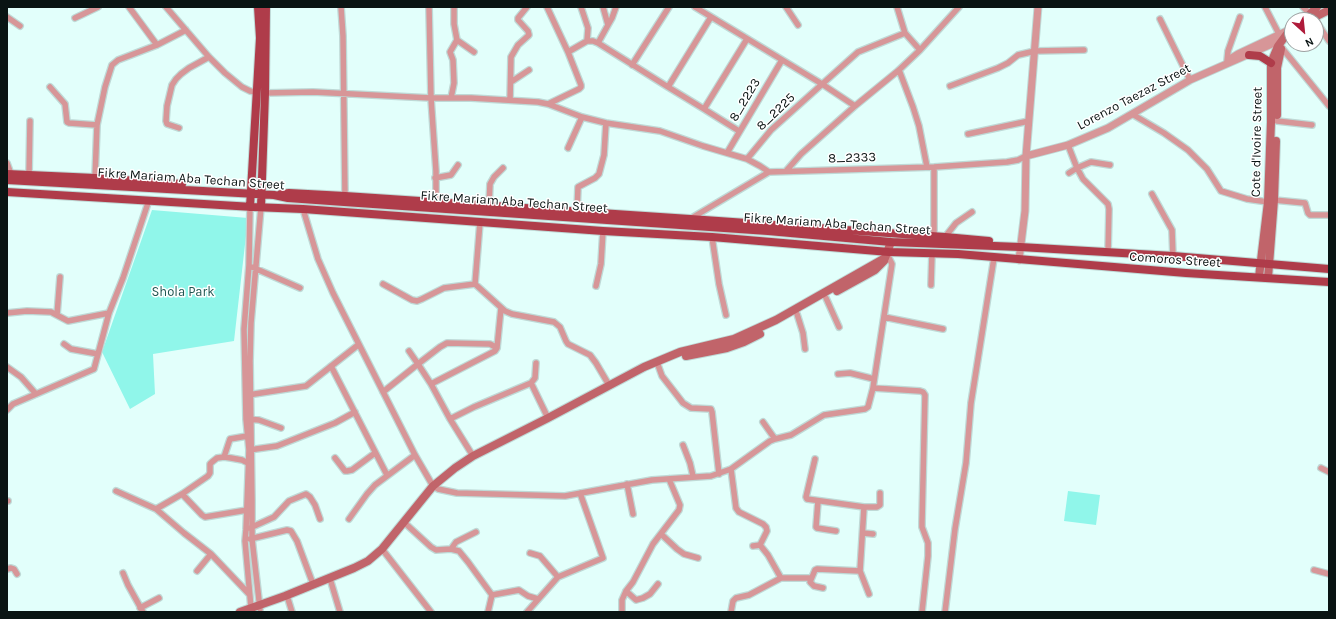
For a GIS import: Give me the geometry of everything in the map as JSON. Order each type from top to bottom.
[{"type":"main road","points":[[258,7],[261,92],[260,207]]},
{"type":"main road","points":[[250,207],[261,92],[266,7]]},
{"type":"main road","name":"Cote d'Ivoire Street","points":[[1271,201],[1271,63],[1281,41],[1284,38]]},
{"type":"main road","name":"Cote d'Ivoire Street","points":[[1264,277],[1277,121],[1277,68],[1281,41]]},
{"type":"main road","points":[[1249,55],[1260,56],[1271,63]]},
{"type":"main road","points":[[8,176],[29,175],[95,178],[214,187],[223,192]]},
{"type":"main road","name":"Fikre Mariam Aba Techan Street","points":[[8,176],[274,195],[288,198],[435,205],[891,242],[1020,247]]},
{"type":"main road","name":"Fikre Mariam Aba Techan Street","points":[[7,192],[303,209],[603,231],[712,237],[888,253],[932,254],[1019,260]]},
{"type":"main road","points":[[274,195],[288,193],[345,196],[435,205],[489,205],[945,237],[993,242],[1004,247]]},
{"type":"main road","points":[[433,218],[435,205]]},
{"type":"main road","points":[[240,612],[288,599],[331,582],[370,564],[407,525],[436,488],[463,468],[486,454],[576,406],[658,366],[683,357],[727,348],[879,263],[888,253],[891,242]]},
{"type":"main road","name":"Comoros Street","points":[[1020,247],[1173,256],[1329,268]]},
{"type":"main road","points":[[1186,273],[1188,258]]},
{"type":"main road","name":"Comoros Street","points":[[1019,260],[1329,282]]},
{"type":"main road","points":[[254,609],[361,565],[375,556],[383,550],[455,468],[473,456],[548,418],[576,406],[609,385],[664,358],[680,352],[742,339],[797,314],[875,270],[879,263]]},
{"type":"street","points":[[75,18],[98,7]]},
{"type":"street","points":[[129,7],[157,45]]},
{"type":"street","points":[[166,7],[209,58],[225,74],[250,91],[538,102],[548,104],[582,117],[606,123],[660,131],[747,159],[769,172]]},
{"type":"street","points":[[341,7],[343,36],[345,196]]},
{"type":"street","points":[[429,7],[435,205]]},
{"type":"street","points":[[451,98],[454,83],[453,60],[450,52],[456,40],[454,7]]},
{"type":"street","points":[[510,100],[511,57],[518,45],[529,35],[528,31],[518,20],[519,15],[527,7]]},
{"type":"street","points":[[547,7],[568,52],[581,87],[548,104]]},
{"type":"street","points":[[581,7],[588,28],[588,41]]},
{"type":"street","points":[[603,7],[608,25]]},
{"type":"street","points":[[598,43],[612,18],[616,7]]},
{"type":"street","points":[[632,65],[669,7]]},
{"type":"street","points":[[695,7],[702,9],[711,17],[822,84],[855,106]]},
{"type":"street","points":[[786,7],[798,25]]},
{"type":"street","points":[[897,7],[905,33],[920,50]]},
{"type":"street","points":[[786,171],[800,154],[899,70],[920,50],[959,7]]},
{"type":"street","points":[[1019,260],[1025,211],[1026,156],[1038,7]]},
{"type":"street","points":[[1264,7],[1281,41],[1329,106]]},
{"type":"street","points":[[7,17],[20,26]]},
{"type":"street","points":[[668,87],[711,17]]},
{"type":"street","points":[[1226,63],[1228,50],[1240,17]]},
{"type":"street","points":[[1160,19],[1190,80]]},
{"type":"street","points":[[95,178],[97,124],[105,87],[112,65],[118,60],[157,45],[186,30]]},
{"type":"street","name":"8_2225","points":[[747,159],[771,130],[858,52],[905,33]]},
{"type":"street","points":[[1226,63],[1238,54],[1281,41],[1284,38]]},
{"type":"street","points":[[704,109],[747,39]]},
{"type":"street","points":[[456,40],[474,52]]},
{"type":"street","points":[[568,52],[588,41],[598,43],[739,131]]},
{"type":"street","name":"Lorenzo Taezaz Street","points":[[1026,156],[1068,145],[1108,128],[1190,80],[1226,63],[1234,62],[1281,41]]},
{"type":"street","points":[[950,86],[998,68],[1008,63],[1018,55],[1035,51],[1084,50]]},
{"type":"street","points":[[179,128],[167,124],[166,121],[167,106],[172,85],[181,74],[189,68],[209,58]]},
{"type":"street","name":"8_2223","points":[[727,153],[782,60]]},
{"type":"street","points":[[511,82],[529,70]]},
{"type":"street","points":[[899,70],[915,113],[927,167]]},
{"type":"street","points":[[50,87],[65,104],[69,123],[97,124]]},
{"type":"street","points":[[1132,114],[1164,132],[1188,150],[1207,169],[1221,191],[1247,199],[1305,203],[1310,215],[1329,215]]},
{"type":"street","points":[[568,148],[582,117]]},
{"type":"street","points":[[968,134],[1029,120]]},
{"type":"street","points":[[1277,121],[1312,125]]},
{"type":"street","points":[[29,175],[30,122]]},
{"type":"street","points":[[577,212],[578,188],[599,174],[604,155],[606,123]]},
{"type":"street","points":[[1068,145],[1083,179],[1108,204],[1108,252]]},
{"type":"street","name":"8_2333","points":[[690,219],[769,172],[934,167],[1007,162],[1018,160],[1026,156]]},
{"type":"street","points":[[1069,173],[1091,162],[1110,165]]},
{"type":"street","points":[[7,163],[8,176]]},
{"type":"street","points":[[435,178],[451,175],[458,165]]},
{"type":"street","points":[[934,167],[934,237]]},
{"type":"street","points":[[489,205],[490,184],[494,177],[503,168]]},
{"type":"street","points":[[1152,194],[1172,230],[1173,256]]},
{"type":"street","points":[[7,410],[13,404],[94,369],[109,313],[123,278],[149,200]]},
{"type":"street","points":[[248,395],[244,329],[250,207]]},
{"type":"street","points":[[254,609],[252,539],[249,529],[247,510],[248,463],[250,450],[247,436],[255,268],[260,207]]},
{"type":"street","points":[[303,209],[318,259],[333,293],[415,455],[436,488],[457,493],[554,496],[580,494],[652,480],[693,476],[711,476],[731,469],[766,444],[775,439],[791,435],[827,414],[865,409],[868,407],[873,388],[892,264],[888,253]]},
{"type":"street","points":[[945,237],[956,223],[972,212]]},
{"type":"street","points":[[475,284],[480,222]]},
{"type":"street","points":[[596,286],[601,264],[603,231]]},
{"type":"street","points":[[712,237],[719,284],[726,315]]},
{"type":"street","points":[[931,285],[932,254]]},
{"type":"street","points":[[944,612],[955,529],[966,463],[971,403],[994,258]]},
{"type":"street","points":[[248,266],[300,288]]},
{"type":"street","points":[[57,315],[60,277]]},
{"type":"street","points":[[383,284],[412,300],[417,301],[444,288],[475,284]]},
{"type":"street","points":[[475,284],[505,311],[512,314],[554,322],[560,327],[568,344],[590,355],[609,385]]},
{"type":"street","points":[[826,298],[839,327]]},
{"type":"street","points":[[431,384],[495,351],[497,348],[501,308]]},
{"type":"street","points":[[7,313],[27,311],[51,312],[68,321],[109,313]]},
{"type":"street","points":[[797,314],[803,333],[805,349]]},
{"type":"street","points":[[884,317],[943,329]]},
{"type":"street","points":[[383,392],[447,343],[490,344],[497,348]]},
{"type":"street","points":[[64,344],[71,349],[98,354]]},
{"type":"street","points":[[248,395],[306,386],[358,345]]},
{"type":"street","points":[[410,351],[473,456]]},
{"type":"street","points":[[450,419],[474,407],[532,383],[535,378],[536,363]]},
{"type":"street","points":[[331,366],[387,475]]},
{"type":"street","points":[[658,366],[662,376],[683,403],[691,408],[710,409],[712,412],[719,474]]},
{"type":"street","points":[[7,367],[21,377],[36,394]]},
{"type":"street","points":[[838,374],[850,373],[874,379]]},
{"type":"street","points":[[532,383],[548,418]]},
{"type":"street","points":[[873,388],[920,391],[925,395],[922,527],[928,544],[928,556],[922,612]]},
{"type":"street","points":[[250,450],[277,446],[335,423],[355,412]]},
{"type":"street","points":[[248,419],[259,420],[281,428]]},
{"type":"street","points":[[248,419],[250,450],[249,529],[245,541],[250,595],[254,609]]},
{"type":"street","points":[[763,422],[775,439]]},
{"type":"street","points":[[224,457],[230,439],[247,436]]},
{"type":"street","points":[[683,445],[693,476]]},
{"type":"street","points":[[335,458],[345,471],[347,471],[352,470],[376,453]]},
{"type":"street","points":[[349,519],[375,485],[415,455]]},
{"type":"street","points":[[156,510],[209,475],[210,464],[217,458],[224,457],[242,460],[248,463]]},
{"type":"street","points":[[815,459],[806,498],[864,507],[879,506],[880,493]]},
{"type":"street","points":[[1321,468],[1329,472]]},
{"type":"street","points":[[731,469],[736,508],[739,512],[766,527],[767,531],[760,545]]},
{"type":"street","points":[[622,612],[622,600],[626,591],[633,582],[653,544],[679,510],[680,505],[669,479]]},
{"type":"street","points":[[627,484],[632,514]]},
{"type":"street","points":[[116,491],[156,510],[211,554],[250,595]]},
{"type":"street","points":[[182,494],[205,517],[247,510]]},
{"type":"street","points":[[249,529],[274,517],[289,501],[306,494],[315,504],[320,519]]},
{"type":"street","points":[[527,612],[558,577],[603,558],[580,494]]},
{"type":"street","points":[[818,501],[817,528],[836,531]]},
{"type":"street","points":[[864,507],[860,571],[869,594]]},
{"type":"street","points":[[407,525],[431,547],[440,550],[451,549],[463,555],[492,596],[488,612]]},
{"type":"street","points":[[245,541],[287,530],[291,531],[298,541],[313,584]]},
{"type":"street","points":[[451,549],[456,542],[476,532]]},
{"type":"street","points":[[863,533],[873,534]]},
{"type":"street","points":[[661,534],[676,549],[684,554],[698,558]]},
{"type":"street","points":[[753,546],[760,545]]},
{"type":"street","points":[[760,545],[768,555],[781,578]]},
{"type":"street","points":[[383,550],[431,612]]},
{"type":"street","points":[[530,553],[540,556],[558,577]]},
{"type":"street","points":[[197,572],[211,554]]},
{"type":"street","points":[[7,569],[14,569],[17,574]]},
{"type":"street","points":[[823,588],[811,584],[811,578],[815,570],[860,571]]},
{"type":"street","points":[[1314,570],[1329,574]]},
{"type":"street","points":[[123,573],[142,610],[159,598]]},
{"type":"street","points":[[731,612],[733,601],[736,598],[749,595],[781,578],[811,578]]},
{"type":"street","points":[[331,582],[340,612]]},
{"type":"street","points":[[626,591],[636,600],[650,594],[658,584]]},
{"type":"street","points":[[492,596],[519,590],[528,596],[538,599]]},
{"type":"street","points":[[288,599],[292,612]]},
{"type":"green space","name":"Shola Park","points":[[152,210],[248,218],[234,341],[153,354],[155,394],[130,409],[102,352]]},
{"type":"green space","points":[[1068,491],[1100,495],[1096,525],[1064,521]]}]
